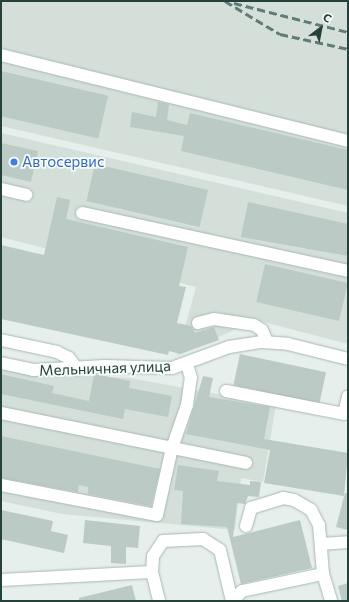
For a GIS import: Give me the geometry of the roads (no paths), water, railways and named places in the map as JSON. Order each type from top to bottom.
[{"type":"street","points":[[1,55],[348,141]]},
{"type":"street","points":[[1,189],[26,195]]},
{"type":"street","points":[[82,213],[348,271]]},
{"type":"street","points":[[198,323],[214,319],[254,325],[262,330],[267,342]]},
{"type":"street","points":[[1,340],[56,352],[69,358],[76,369]]},
{"type":"street","name":"Мельничная улица","points":[[1,363],[33,370],[172,368],[247,342],[288,344],[348,359]]},
{"type":"street","points":[[1,485],[153,516],[159,512],[172,448],[187,405],[192,378],[187,364]]},
{"type":"street","points":[[226,391],[344,414],[348,396]]},
{"type":"street","points":[[1,413],[246,463]]},
{"type":"street","points":[[246,526],[251,508],[289,498],[311,510],[316,516],[321,544],[323,574],[331,601]]},
{"type":"street","points":[[159,601],[152,572],[152,556],[163,541],[203,539],[220,550],[232,601]]},
{"type":"street","points":[[321,544],[348,542]]},
{"type":"street","points":[[1,580],[152,572]]},
{"type":"street","points":[[232,601],[242,591],[323,574]]},
{"type":"railway","points":[[225,1],[280,34],[348,49]]},
{"type":"railway","points":[[234,3],[348,32]]},
{"type":"place","name":"Автосервис","points":[[14,162]]}]
